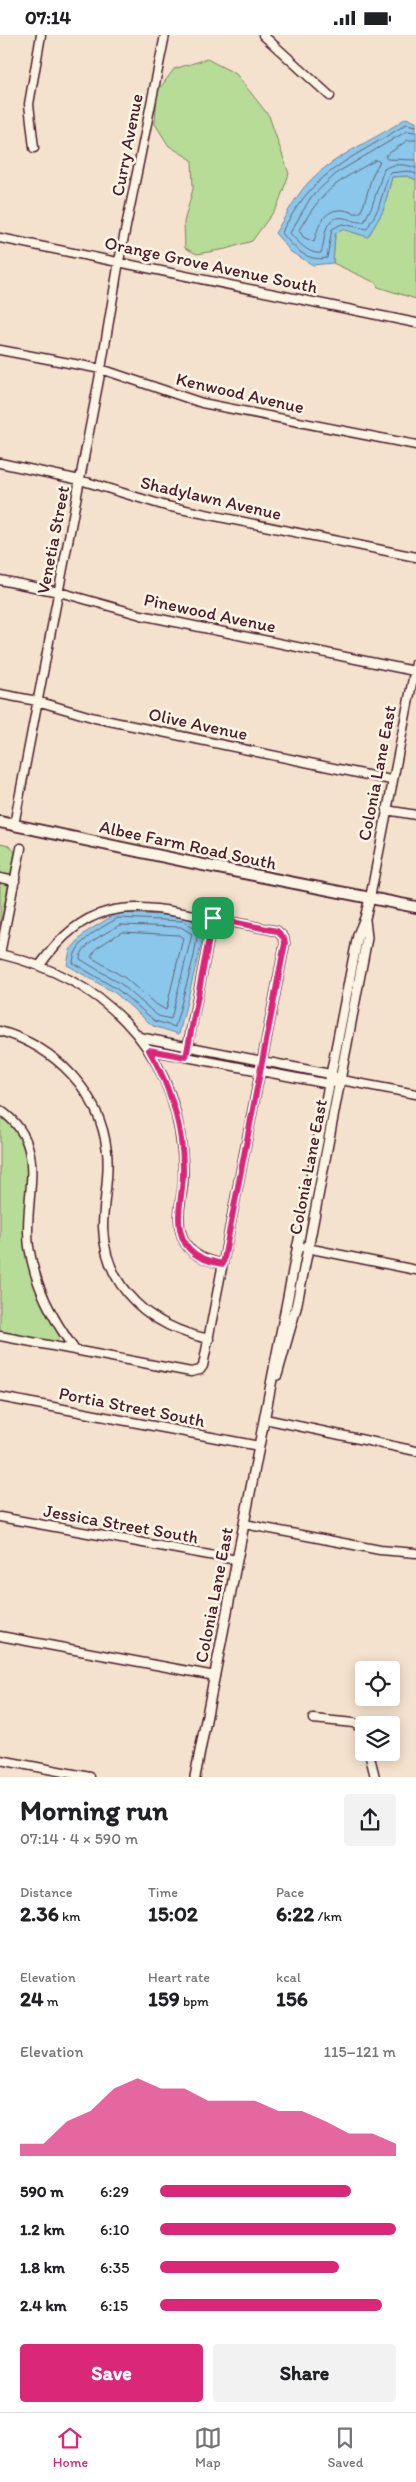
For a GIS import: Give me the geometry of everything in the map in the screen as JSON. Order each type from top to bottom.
[{"type":"main road","name":"Albee Farm Road South","points":[[0,822],[202,865],[416,907]]},
{"type":"street","points":[[34,148],[29,103],[41,35]]},
{"type":"street","name":"Curry Avenue","points":[[119,261],[165,35]]},
{"type":"street","points":[[263,35],[330,96]]},
{"type":"street","name":"Orange Grove Avenue South","points":[[0,238],[416,323]]},
{"type":"street","name":"Venetia Street","points":[[14,825],[101,369],[119,261]]},
{"type":"street","name":"Kenwood Avenue","points":[[0,350],[101,369],[202,403],[416,445]]},
{"type":"street","name":"Shadylawn Avenue","points":[[0,463],[80,480],[175,508],[416,557]]},
{"type":"street","name":"Pinewood Avenue","points":[[0,580],[59,592],[141,615],[415,667]]},
{"type":"street","name":"Colonia Lane East","points":[[195,1777],[358,935],[370,898],[391,780],[415,667]]},
{"type":"street","name":"Olive Avenue","points":[[0,694],[37,701],[90,716],[391,780]]},
{"type":"street","points":[[386,809],[416,815]]},
{"type":"street","points":[[21,848],[0,954],[40,965],[76,982],[97,996],[139,1037],[149,1050],[170,1093],[181,1138],[183,1175],[178,1217],[182,1238],[196,1255],[223,1264]]},
{"type":"street","points":[[0,878],[15,881]]},
{"type":"street","points":[[0,1336],[191,1372],[200,1370],[205,1362],[285,949],[284,938],[277,931],[152,907],[130,907],[110,911],[88,920],[67,933],[40,965]]},
{"type":"street","points":[[186,1057],[213,918]]},
{"type":"street","name":"Colonia Lane East","points":[[265,1419],[296,1307],[342,1080],[367,938],[365,918]]},
{"type":"street","points":[[0,1031],[36,1045],[61,1063],[80,1084],[95,1110],[103,1131],[107,1151],[104,1234],[112,1264],[124,1288],[141,1308],[158,1321],[183,1332],[209,1339]]},
{"type":"street","points":[[139,1037],[263,1061],[330,1079]]},
{"type":"street","points":[[149,1050],[261,1071],[342,1080],[416,1094]]},
{"type":"street","points":[[0,1111],[17,1125],[29,1146],[32,1163],[28,1226],[32,1263],[45,1301],[75,1350]]},
{"type":"street","points":[[297,1246],[416,1270]]},
{"type":"street","name":"Portia Street South","points":[[0,1397],[259,1446]]},
{"type":"street","points":[[265,1419],[416,1451]]},
{"type":"street","name":"Jessica Street South","points":[[0,1517],[237,1560]]},
{"type":"street","points":[[244,1524],[380,1550],[416,1553]]},
{"type":"street","points":[[0,1637],[215,1676]]},
{"type":"street","points":[[313,1719],[355,1724]]},
{"type":"street","points":[[0,1760],[90,1777]]},
{"type":"street","points":[[371,1761],[375,1777]]},
{"type":"green space","points":[[207,59],[236,74],[269,116],[289,174],[277,207],[252,241],[226,249],[197,254],[185,248],[184,222],[193,189],[192,160],[169,146],[155,124],[157,92],[174,69]]},
{"type":"green space","points":[[408,176],[416,180],[416,299],[378,287],[376,283],[333,263],[335,234],[342,229],[368,237],[383,211],[392,177]]},
{"type":"green space","points":[[0,843],[9,845],[15,852],[0,926]]},
{"type":"green space","points":[[0,1117],[14,1130],[22,1145],[26,1161],[24,1235],[26,1252],[31,1275],[39,1296],[60,1337],[56,1342],[0,1333]]},
{"type":"water","points":[[406,118],[416,122],[416,180],[408,176],[392,177],[383,211],[368,237],[342,229],[335,234],[333,263],[313,265],[291,252],[275,233],[291,206],[312,178],[337,159]]},
{"type":"water","points":[[117,913],[185,916],[205,929],[179,1034],[153,1026],[115,993],[67,965],[70,950],[85,933]]},
{"type":"route","points":[[213,918],[277,931],[284,938],[285,943],[223,1264],[212,1262],[196,1255],[182,1238],[178,1217],[183,1185],[181,1138],[170,1093],[149,1050],[186,1057],[213,918]]}]
